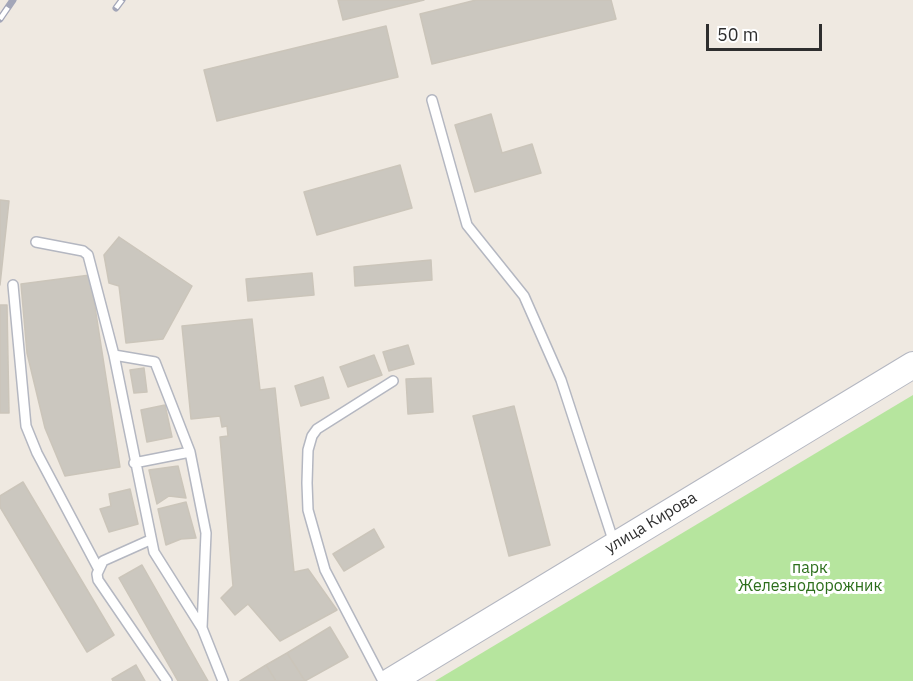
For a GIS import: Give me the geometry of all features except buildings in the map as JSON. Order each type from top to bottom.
[{"type":"main road","name":"улица Кирова","points":[[391,681],[913,365]]},
{"type":"lane","points":[[432,100],[467,225],[524,296],[561,380],[614,545]]},
{"type":"lane","points":[[36,242],[82,251],[88,255],[114,354],[150,540],[159,563],[202,628],[223,681]]},
{"type":"lane","points":[[13,285],[26,426],[37,453],[98,568],[98,580],[167,681]]},
{"type":"lane","points":[[114,354],[155,362],[190,452],[206,533],[202,628]]},
{"type":"lane","points":[[383,681],[325,570],[308,510],[308,450],[312,436],[317,429],[393,381]]},
{"type":"lane","points":[[134,463],[190,452]]},
{"type":"lane","points":[[98,568],[103,561],[150,540]]},
{"type":"green space","name":"парк Железнодорожник","points":[[913,395],[913,681],[435,681]]},
{"type":"railway","points":[[0,19],[13,0]]},
{"type":"railway","points":[[116,8],[122,0]]}]
